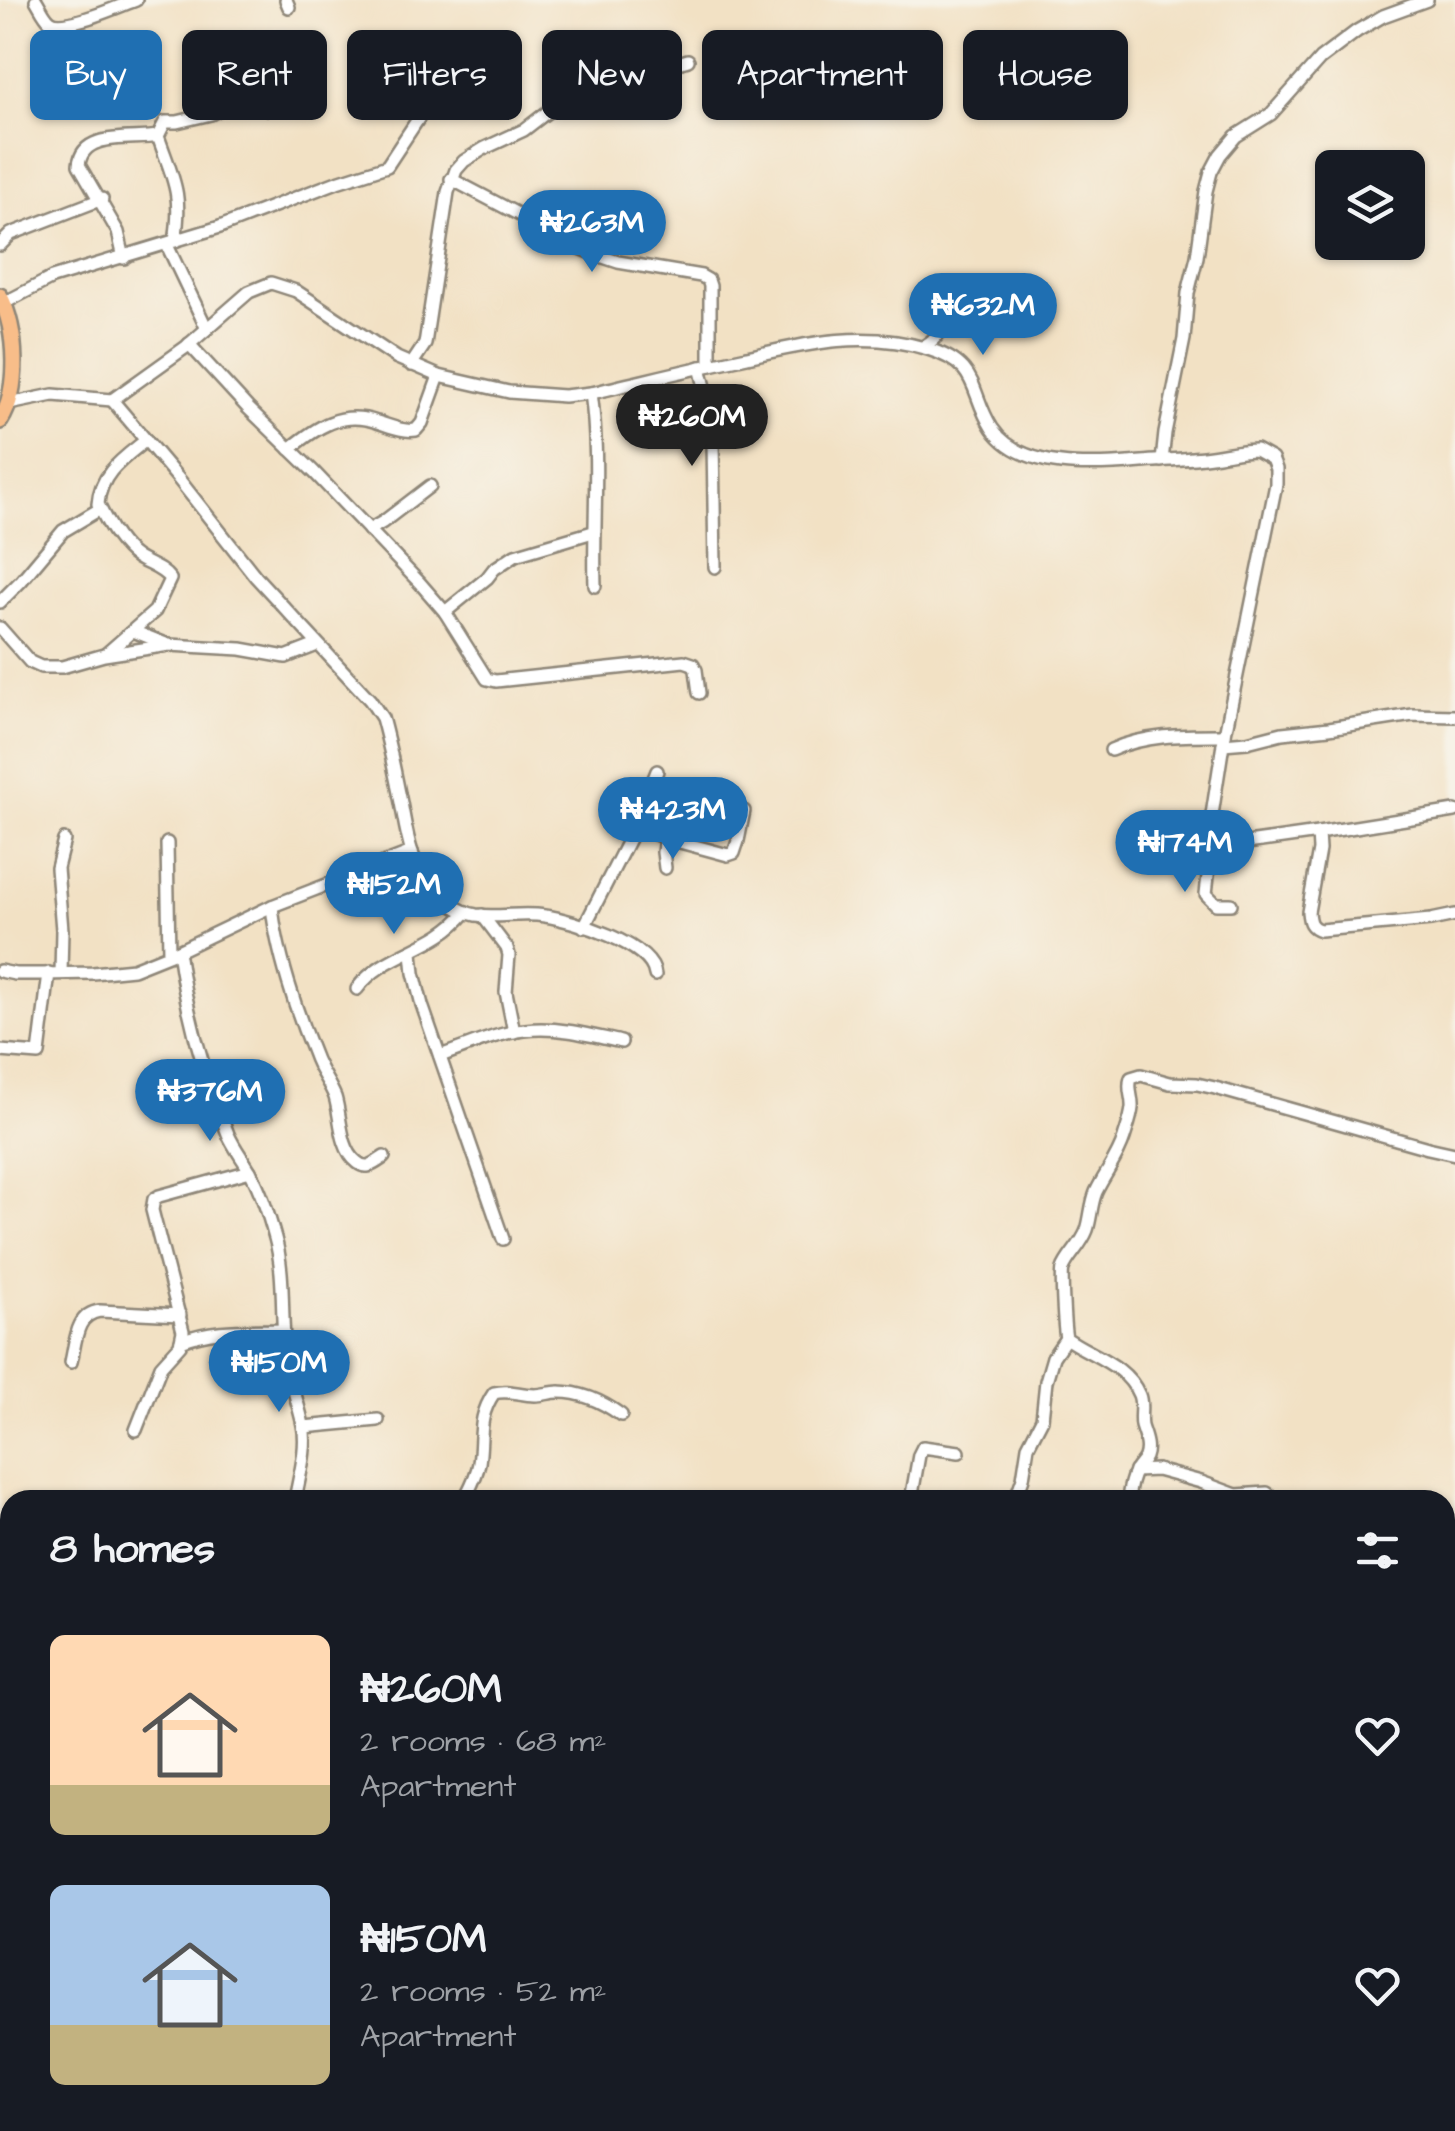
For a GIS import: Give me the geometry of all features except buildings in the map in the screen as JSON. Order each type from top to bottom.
[{"type":"main road","points":[[0,421],[9,404],[14,379],[11,335],[2,300]]},
{"type":"street","points":[[36,0],[50,21],[59,24],[72,24],[136,0]]},
{"type":"street","points":[[1162,461],[1206,191],[1220,156],[1236,136],[1271,114],[1320,59],[1345,40],[1383,16],[1428,0]]},
{"type":"street","points":[[411,365],[425,344],[451,180],[456,170],[470,156],[524,130],[586,80],[688,60]]},
{"type":"street","points":[[186,120],[165,122],[158,136],[176,180],[178,223],[171,243],[207,329]]},
{"type":"street","points":[[2,300],[52,278],[252,216],[386,166],[417,120]]},
{"type":"street","points":[[124,258],[118,232],[78,165],[80,156],[88,147],[122,137],[158,136]]},
{"type":"street","points":[[451,180],[597,255],[708,280],[705,366],[713,441],[715,567]]},
{"type":"street","points":[[0,245],[11,234],[101,200]]},
{"type":"street","points":[[9,404],[52,395],[112,400],[189,344],[249,292],[271,283],[296,290],[411,365],[439,376],[509,392],[564,396],[844,338],[877,340],[923,347],[950,359],[967,372],[993,430],[1008,444],[1056,463],[1162,461],[1256,450],[1272,459],[1276,484],[1224,739],[1209,834],[1214,844]]},
{"type":"street","points":[[923,347],[944,330],[947,296]]},
{"type":"street","points":[[189,344],[444,612],[487,679],[496,682],[684,661],[696,670],[699,693]]},
{"type":"street","points":[[290,449],[328,422],[354,417],[408,432],[416,430],[439,376]]},
{"type":"street","points":[[591,392],[596,435],[595,586]]},
{"type":"street","points":[[112,400],[256,578],[370,700],[382,718],[412,852],[428,884],[466,912],[544,915],[623,942],[648,958],[655,975]]},
{"type":"street","points":[[104,656],[154,610],[170,580],[166,573],[133,555],[117,538],[98,504],[102,483],[114,467],[146,440]]},
{"type":"street","points":[[369,530],[430,486]]},
{"type":"street","points":[[0,602],[63,531],[100,509]]},
{"type":"street","points":[[444,612],[515,555],[593,532]]},
{"type":"street","points":[[0,628],[30,662],[42,667],[62,667],[169,645],[241,649],[286,658],[317,645]]},
{"type":"street","points":[[133,631],[169,645]]},
{"type":"street","points":[[1111,750],[1167,736],[1247,742],[1282,732],[1413,715],[1455,716]]},
{"type":"street","points":[[584,927],[635,826],[657,772]]},
{"type":"street","points":[[1214,844],[1226,846],[1455,811]]},
{"type":"street","points":[[635,826],[728,855],[734,853],[744,812]]},
{"type":"street","points":[[1318,833],[1319,850],[1308,912],[1313,928],[1430,920],[1455,914]]},
{"type":"street","points":[[665,838],[665,868]]},
{"type":"street","points":[[0,1051],[39,1054],[62,930],[57,868],[64,840]]},
{"type":"street","points":[[167,844],[173,953],[196,1038],[230,1139],[250,1171],[276,1238],[282,1271],[282,1330],[304,1427],[297,1490]]},
{"type":"street","points":[[1214,844],[1206,894],[1216,904],[1232,904]]},
{"type":"street","points":[[0,971],[93,973],[133,969],[272,906],[412,852]]},
{"type":"street","points":[[272,906],[297,1008],[334,1095],[346,1144],[354,1160],[362,1165],[373,1165],[384,1156]]},
{"type":"street","points":[[357,989],[378,967],[450,929],[466,912]]},
{"type":"street","points":[[482,915],[507,948],[506,992],[514,1032]]},
{"type":"street","points":[[412,952],[422,1004],[503,1238]]},
{"type":"street","points":[[440,1056],[514,1032],[542,1029],[621,1042]]},
{"type":"street","points":[[1019,1490],[1028,1446],[1042,1418],[1049,1369],[1058,1346],[1066,1338],[1062,1272],[1080,1247],[1094,1198],[1117,1159],[1132,1104],[1128,1083],[1134,1076],[1170,1084],[1197,1084],[1266,1100],[1455,1154]]},
{"type":"street","points":[[186,1336],[152,1210],[154,1199],[250,1171]]},
{"type":"street","points":[[72,1362],[80,1322],[89,1312],[180,1315]]},
{"type":"street","points":[[136,1430],[161,1366],[186,1336],[282,1330]]},
{"type":"street","points":[[1066,1338],[1118,1368],[1140,1396],[1146,1449],[1130,1490]]},
{"type":"street","points":[[470,1490],[478,1464],[484,1407],[494,1393],[508,1390],[536,1395],[579,1394],[622,1415]]},
{"type":"street","points":[[304,1427],[378,1420]]},
{"type":"street","points":[[914,1490],[923,1446],[960,1452]]},
{"type":"street","points":[[1135,1471],[1158,1470],[1219,1490]]}]
